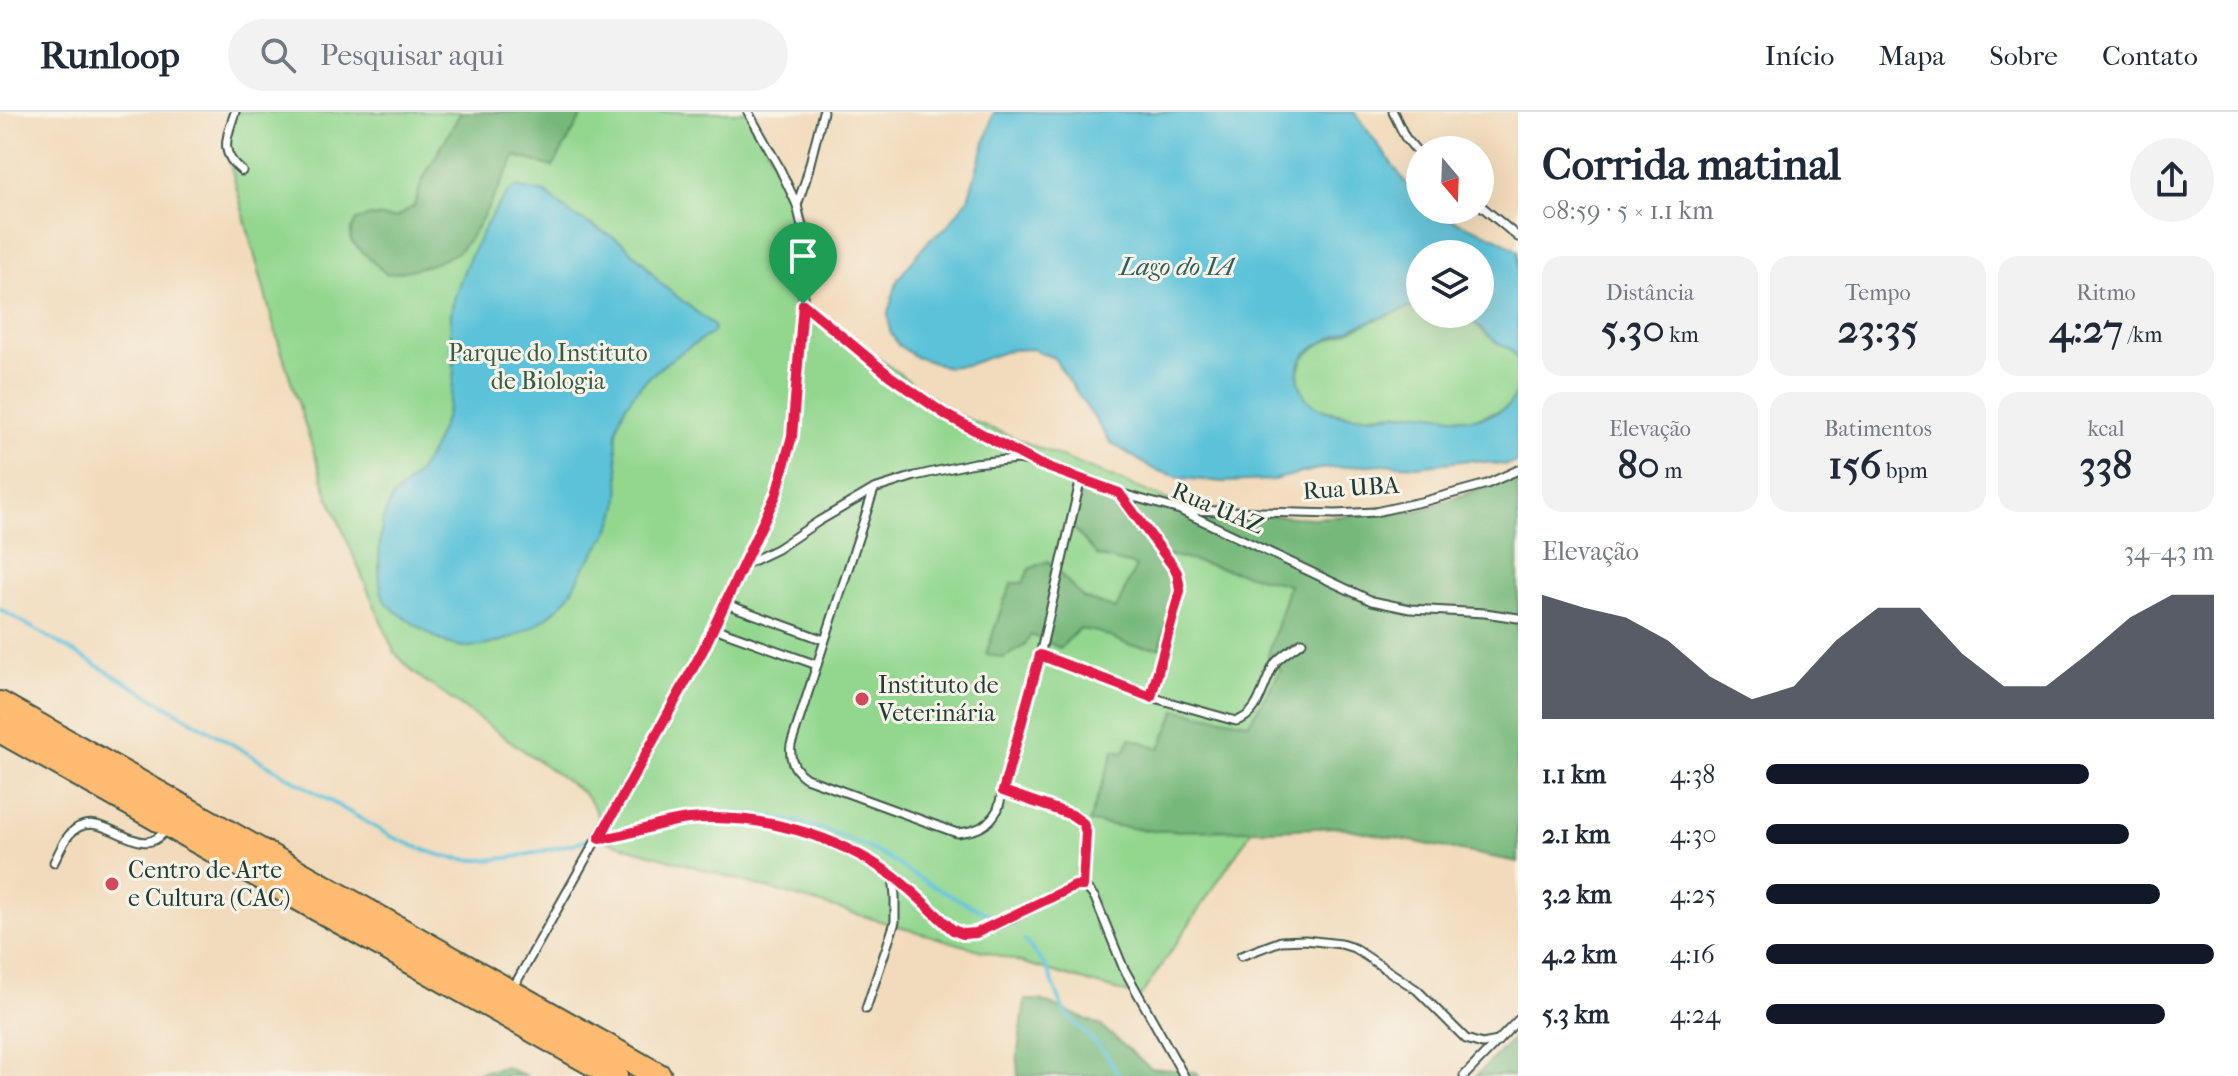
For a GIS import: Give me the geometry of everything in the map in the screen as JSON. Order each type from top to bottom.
[{"type":"highway","points":[[0,704],[659,1076]]},
{"type":"highway","points":[[0,730],[615,1076]]},
{"type":"lane","points":[[235,112],[226,138],[226,148],[234,164],[242,171]]},
{"type":"lane","points":[[510,993],[599,839],[714,628],[776,495],[792,436],[803,304],[803,231],[797,205],[748,112]]},
{"type":"lane","points":[[797,205],[823,112]]},
{"type":"lane","points":[[1393,112],[1406,138]]},
{"type":"lane","points":[[1494,217],[1518,237]]},
{"type":"lane","name":"Rua UAZ","points":[[803,304],[890,376],[946,415],[1037,463],[1119,493],[1180,510],[1372,601],[1410,609],[1518,618]]},
{"type":"lane","points":[[744,565],[777,549],[874,489],[974,463],[1018,459],[1037,463]]},
{"type":"lane","name":"Rua UBA","points":[[1180,510],[1375,512],[1487,484],[1518,470]]},
{"type":"lane","points":[[874,489],[790,752],[793,766],[802,776],[957,833],[972,832],[986,826],[998,809],[1040,655],[1081,478]]},
{"type":"lane","points":[[1119,493],[1173,566],[1179,583],[1180,591],[1151,697]]},
{"type":"lane","points":[[726,604],[824,640]]},
{"type":"lane","points":[[714,628],[817,665]]},
{"type":"lane","points":[[1040,655],[1151,697],[1228,720],[1242,720],[1257,704],[1269,674],[1280,658],[1302,642]]},
{"type":"lane","points":[[1003,791],[1072,815],[1083,823],[1086,832],[1083,886]]},
{"type":"lane","points":[[599,839],[687,819],[759,822],[822,840],[868,860],[893,876],[953,930],[968,935],[989,929],[1075,886],[1083,886],[1095,898],[1123,967],[1184,1076]]},
{"type":"lane","points":[[54,862],[71,833],[82,826],[103,825],[134,841],[145,842],[159,838],[169,824]]},
{"type":"lane","points":[[866,1009],[895,922],[893,876]]},
{"type":"lane","points":[[1241,956],[1281,941],[1305,940],[1354,948],[1417,990],[1466,1039],[1482,1044],[1498,1041]]},
{"type":"lane","points":[[1464,1076],[1518,1020]]},
{"type":"green space","name":"Parque do Instituto de Biologia","points":[[235,112],[748,112],[797,205],[803,231],[803,304],[955,414],[1173,502],[1395,564],[1249,835],[1140,997],[599,839],[649,740],[600,820],[581,791],[414,673],[394,652],[327,493],[276,334],[227,153]]},
{"type":"green space","points":[[461,112],[584,112],[553,167],[516,156],[480,222],[457,252],[423,267],[386,274],[351,241],[351,230],[356,220],[371,216],[395,218],[414,206],[423,179]]},
{"type":"green space","points":[[1406,309],[1406,328],[1480,328],[1497,343],[1510,349],[1518,360],[1518,385],[1512,403],[1502,410],[1469,420],[1444,415],[1399,413],[1355,416],[1322,410],[1307,401],[1297,379],[1303,358],[1322,343]]},
{"type":"green space","points":[[1518,476],[1518,862],[1338,827],[1153,831],[1089,822],[1114,750],[1124,752],[1130,738],[1160,748],[1176,710],[1249,723],[1281,670],[1268,655],[1289,585],[1169,555],[1167,569],[1175,591],[1160,648],[1129,645],[1098,632],[1079,629],[1060,648],[1031,635],[1024,646],[1003,658],[986,654],[1012,583],[1023,583],[1029,569],[1048,561],[1083,598],[1116,609],[1136,566],[1098,556],[1072,527],[1083,483],[1157,509],[1314,518],[1417,511]]},
{"type":"green space","points":[[1025,1000],[1040,1000],[1100,1025],[1150,1068],[1195,1072],[1198,1076],[1018,1076],[1017,1060]]},
{"type":"green space","points":[[1518,1034],[1518,1076],[1476,1076]]},
{"type":"green space","points":[[504,1067],[527,1076],[461,1076]]},
{"type":"water","name":"Lago do IA","points":[[994,112],[1354,112],[1406,183],[1406,224],[1462,224],[1495,237],[1518,251],[1518,360],[1510,349],[1497,343],[1480,328],[1494,328],[1494,240],[1406,240],[1406,309],[1340,334],[1311,350],[1299,367],[1303,393],[1312,404],[1341,415],[1418,413],[1479,418],[1505,408],[1518,385],[1518,462],[1505,465],[1469,460],[1418,466],[1383,464],[1318,469],[1273,480],[1223,482],[1182,478],[1153,469],[1110,442],[1054,358],[1032,349],[1010,350],[967,365],[947,367],[916,357],[898,345],[890,332],[888,313],[898,279],[930,239],[945,229],[968,199]]},
{"type":"water","points":[[516,187],[546,193],[571,214],[622,242],[660,283],[713,325],[714,330],[649,377],[629,400],[617,434],[619,486],[615,517],[567,598],[547,617],[522,633],[495,643],[468,647],[444,642],[429,634],[385,601],[379,572],[381,535],[391,501],[426,461],[446,415],[454,374],[451,314],[459,285],[486,226],[496,209]]},
{"type":"waterway","points":[[0,609],[392,837],[422,849],[459,859],[499,859],[595,838]]},
{"type":"waterway","points":[[633,827],[682,815],[723,812],[772,816],[796,822],[866,847],[1001,921]]},
{"type":"waterway","points":[[1024,940],[1047,968],[1064,1011],[1106,1054],[1119,1076]]},
{"type":"place","name":"Instituto de Veterinária","points":[[862,699]]},
{"type":"place","name":"Centro de Arte e Cultura (CAC)","points":[[112,884]]},
{"type":"route","points":[[803,304],[890,376],[946,415],[1037,463],[1119,493],[1177,573],[1180,591],[1151,697],[1040,655],[1003,791],[1072,815],[1083,823],[1086,832],[1083,886],[1075,886],[976,933],[968,935],[953,930],[915,894],[868,860],[797,831],[759,822],[687,819],[599,839],[703,650],[776,495],[792,436],[803,304]]}]
